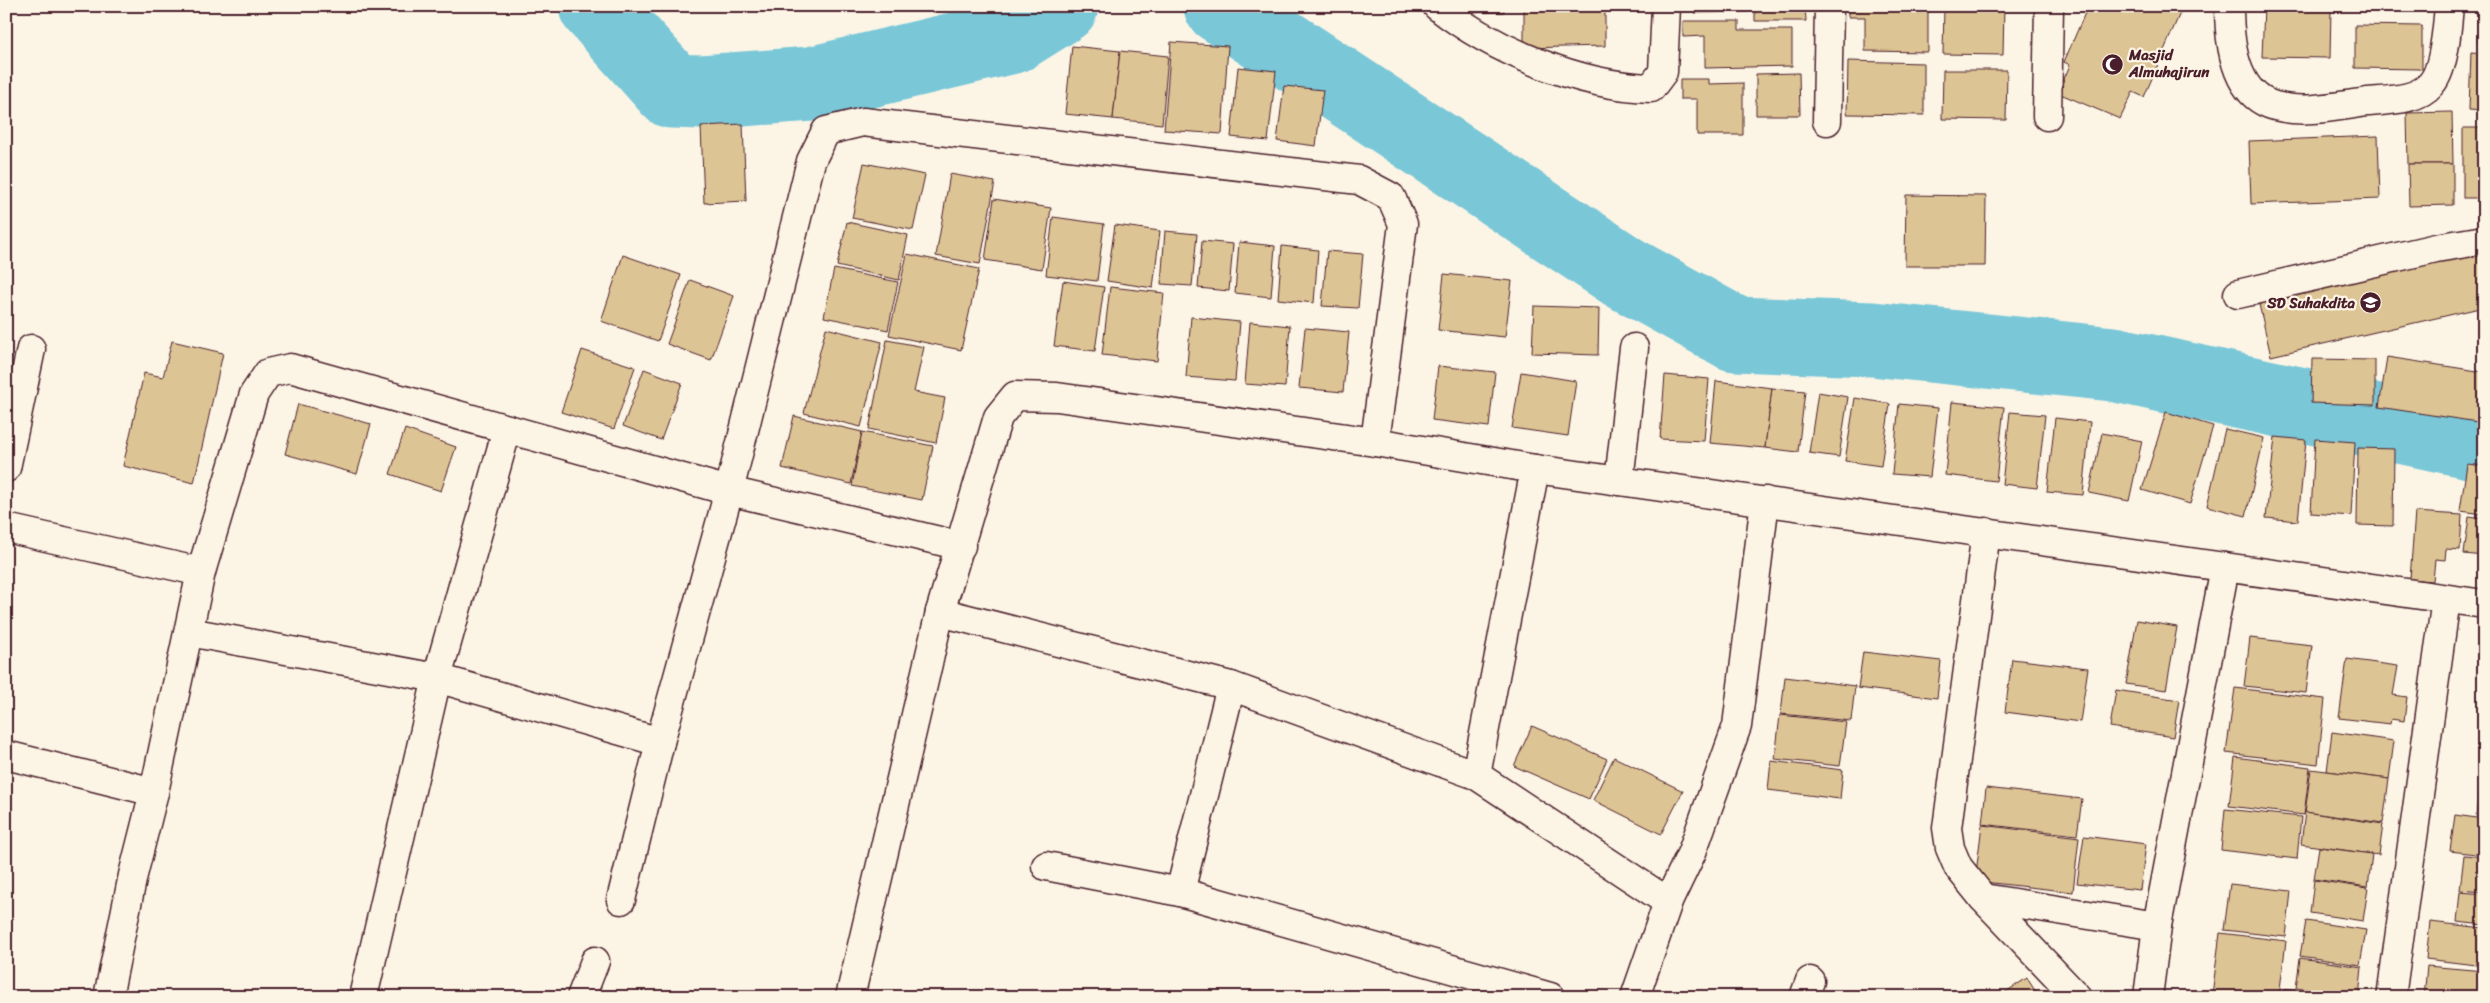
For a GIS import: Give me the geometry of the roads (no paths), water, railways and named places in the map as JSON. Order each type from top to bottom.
[{"type":"street","points":[[1437,6],[1459,24],[1533,61],[1625,87],[1651,88],[1663,72],[1666,6]]},
{"type":"street","points":[[1827,122],[1829,6]]},
{"type":"street","points":[[2047,116],[2049,6]]},
{"type":"street","points":[[2229,6],[2229,34],[2233,56],[2240,74],[2254,94],[2275,106],[2311,109],[2402,98],[2422,92],[2433,83],[2442,59],[2449,6]]},
{"type":"street","points":[[621,900],[660,742],[729,491],[811,161],[826,131],[863,122],[1359,180],[1391,197],[1402,224],[1375,442]]},
{"type":"street","points":[[2238,294],[2436,248],[2484,240]]},
{"type":"street","points":[[1619,481],[1634,348]]},
{"type":"street","points":[[6,468],[32,349]]},
{"type":"street","points":[[108,997],[133,874],[154,792],[201,572],[254,394],[268,373],[290,368],[729,491],[961,546]]},
{"type":"street","points":[[850,997],[940,612],[998,417],[1015,396],[1057,397],[1375,442],[1535,469],[2484,604]]},
{"type":"street","points":[[363,997],[437,678],[507,429]]},
{"type":"street","points":[[1476,774],[1535,469]]},
{"type":"street","points":[[1635,997],[1668,902],[1692,852],[1737,726],[1765,502]]},
{"type":"street","points":[[6,528],[201,572]]},
{"type":"street","points":[[1986,532],[1947,828],[1950,848],[1958,867],[1983,898],[2077,997]]},
{"type":"street","points":[[2148,997],[2157,926],[2225,567]]},
{"type":"street","points":[[2391,997],[2446,599]]},
{"type":"street","points":[[940,612],[1231,686],[1476,774],[1668,902]]},
{"type":"street","points":[[189,632],[437,678],[660,742]]},
{"type":"street","points":[[1180,892],[1231,686]]},
{"type":"street","points":[[6,755],[154,792]]},
{"type":"street","points":[[1046,866],[1180,892],[1550,997]]},
{"type":"street","points":[[1983,898],[2157,926]]},
{"type":"street","points":[[581,997],[594,961]]},
{"type":"waterway","points":[[596,6],[672,91],[702,92],[811,84],[1013,36],[1061,6]]},
{"type":"waterway","points":[[1221,6],[1625,273],[1735,334],[1872,339],[2113,364],[2484,444]]},
{"type":"place","name":"Masjid Almuhajirun","points":[[2113,64]]},
{"type":"place","name":"SD Suhakdita","points":[[2371,303]]}]
